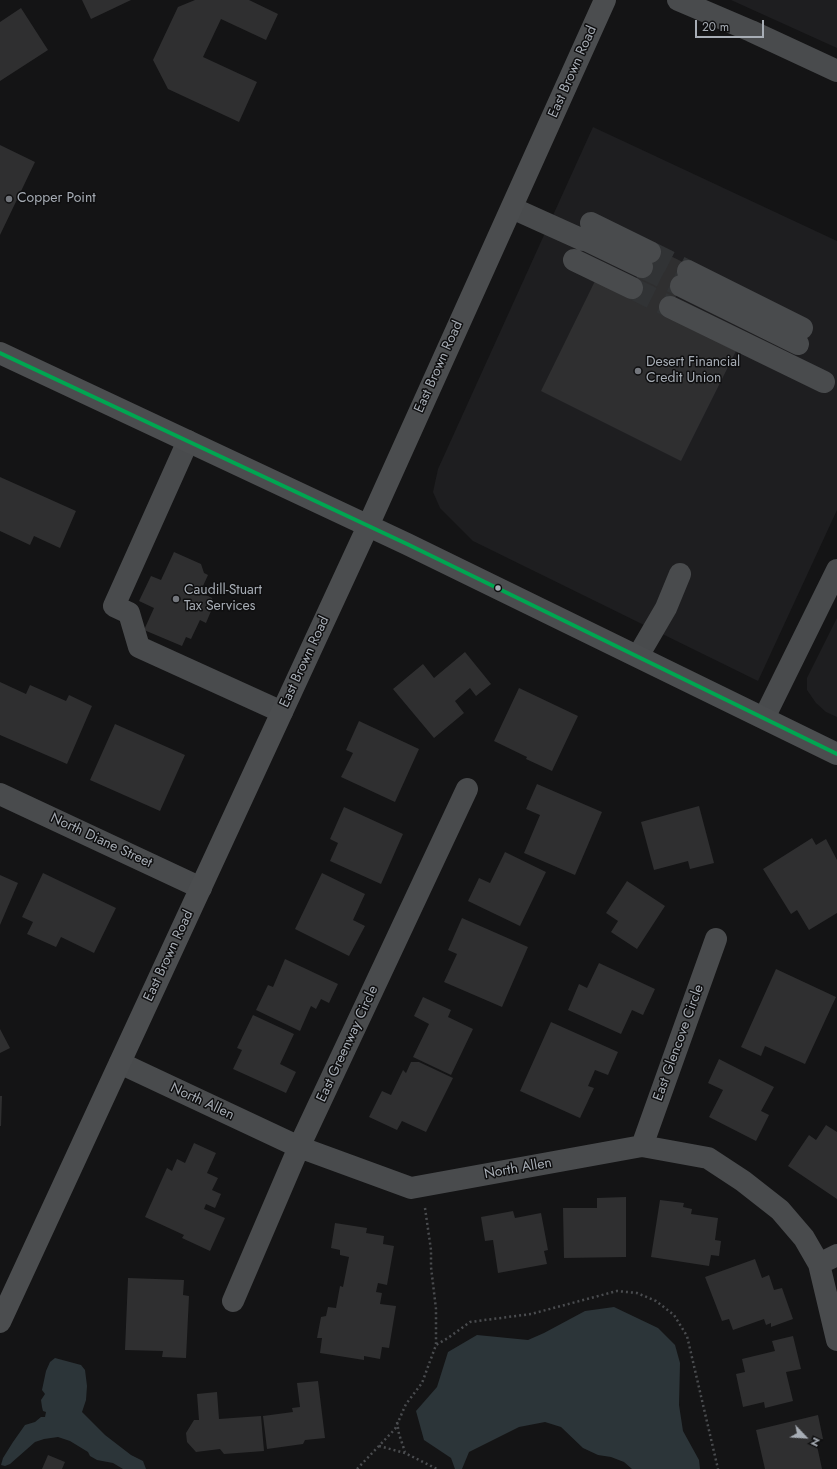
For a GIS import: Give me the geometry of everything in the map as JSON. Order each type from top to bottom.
[{"type":"main road","name":"East Brown Road","points":[[0,1322],[368,526],[605,0]]},
{"type":"main road","points":[[0,353],[247,468],[638,656],[837,754]]},
{"type":"street","points":[[678,0],[751,31],[837,71]]},
{"type":"street","points":[[512,208],[640,271],[582,242]]},
{"type":"street","points":[[679,290],[798,342],[679,290]]},
{"type":"street","points":[[679,290],[824,382]]},
{"type":"street","points":[[188,441],[114,606],[129,613],[139,647],[282,712]]},
{"type":"street","points":[[764,718],[837,570]]},
{"type":"street","points":[[638,656],[666,608],[680,574]]},
{"type":"street","name":"East Greenway Circle","points":[[233,1301],[299,1147],[468,789]]},
{"type":"street","name":"North Diane Street","points":[[0,794],[201,888]]},
{"type":"street","name":"East Glencove Circle","points":[[642,1146],[716,939]]},
{"type":"street","name":"North Allen","points":[[120,1063],[299,1147],[411,1188],[642,1146],[708,1158],[780,1210],[804,1238],[828,1259],[837,1340]]},
{"type":"path","points":[[357,1469],[394,1429],[406,1404],[422,1382],[436,1345],[436,1310],[431,1267],[431,1250],[425,1207]]},
{"type":"path","points":[[436,1345],[470,1322],[531,1314],[617,1290],[637,1293],[656,1300],[674,1315],[687,1336],[718,1469]]},
{"type":"path","points":[[397,1422],[405,1453]]},
{"type":"path","points":[[378,1446],[405,1453],[437,1469]]},
{"type":"shaded area","points":[[731,0],[837,0],[837,48]]},
{"type":"shaded area","points":[[593,127],[837,241],[837,510],[758,681],[473,541],[440,508],[433,492],[438,469]]},
{"type":"shaded area","points":[[837,618],[837,717],[826,712],[816,703],[807,690],[807,678]]},
{"type":"shaded area","points":[[614,1307],[658,1328],[675,1345],[680,1363],[679,1405],[683,1431],[699,1460],[700,1469],[632,1469],[624,1462],[611,1457],[598,1455],[583,1448],[561,1427],[545,1422],[519,1427],[469,1452],[462,1469],[455,1469],[451,1458],[424,1440],[416,1411],[437,1387],[448,1352],[477,1335],[528,1340],[585,1311]]},
{"type":"shaded area","points":[[55,1358],[81,1365],[85,1370],[87,1386],[86,1400],[82,1412],[105,1435],[131,1455],[143,1461],[146,1469],[123,1469],[113,1463],[97,1460],[90,1456],[88,1452],[70,1441],[58,1437],[35,1442],[10,1464],[5,1466],[1,1465],[3,1458],[25,1425],[35,1422],[41,1417],[45,1417],[46,1412],[43,1411],[41,1400],[45,1394],[42,1390],[46,1371],[50,1362]]},
{"type":"building","points":[[82,0],[131,0],[91,19]]},
{"type":"building","points":[[195,0],[249,0],[278,14],[266,40],[221,19],[203,57],[257,82],[239,122],[168,89],[153,60],[178,7]]},
{"type":"building","points":[[21,8],[48,50],[0,81],[0,22]]},
{"type":"building","name":"Copper Point","points":[[0,145],[35,162],[0,235]]},
{"type":"building","name":"Desert Financial Credit Union","points":[[652,247],[691,266],[666,316],[736,351],[681,461],[541,391],[595,281],[627,297]]},
{"type":"building","points":[[0,477],[76,511],[60,548],[34,536],[30,545],[0,531]]},
{"type":"building","name":"Caudill-Stuart Tax Services","points":[[174,552],[201,564],[204,573],[208,575],[203,586],[209,589],[206,595],[212,598],[214,604],[206,623],[200,620],[191,639],[186,637],[182,646],[144,630],[154,608],[139,601],[151,576],[161,580]]},
{"type":"building","points":[[465,652],[491,684],[476,696],[470,688],[455,701],[464,713],[434,738],[393,689],[423,664],[434,678]]},
{"type":"building","points":[[0,682],[26,694],[30,685],[66,701],[69,695],[92,706],[67,764],[0,735]]},
{"type":"building","points":[[519,688],[578,716],[552,771],[526,759],[527,757],[494,741]]},
{"type":"building","points":[[359,721],[419,749],[395,802],[341,777],[353,753],[346,750]]},
{"type":"building","points":[[115,724],[185,755],[160,811],[90,780]]},
{"type":"building","points":[[537,784],[602,812],[575,875],[524,853],[540,815],[526,809]]},
{"type":"building","points":[[699,806],[714,863],[690,869],[688,861],[654,870],[641,822]]},
{"type":"building","points":[[344,807],[403,834],[381,884],[330,861],[338,843],[330,839]]},
{"type":"building","points":[[812,838],[816,845],[826,839],[837,860],[837,913],[809,930],[797,910],[791,914],[763,869]]},
{"type":"building","points":[[505,852],[546,872],[520,926],[468,901],[479,878],[490,883]]},
{"type":"building","points":[[43,873],[116,908],[94,953],[61,937],[56,947],[27,934],[33,922],[22,917]]},
{"type":"building","points":[[322,873],[365,894],[353,920],[365,926],[349,956],[295,929]]},
{"type":"building","points":[[0,875],[18,883],[0,925]]},
{"type":"building","points":[[627,881],[665,906],[637,949],[611,932],[618,921],[606,913]]},
{"type":"building","points":[[462,918],[528,947],[502,1007],[444,982],[457,954],[448,950]]},
{"type":"building","points":[[285,959],[338,984],[329,1003],[321,999],[316,1009],[311,1006],[300,1031],[256,1010],[268,985],[273,987]]},
{"type":"building","points":[[599,963],[655,989],[643,1015],[632,1010],[621,1034],[568,1010],[579,984],[587,988]]},
{"type":"building","points":[[776,969],[836,997],[805,1064],[765,1046],[761,1056],[741,1047]]},
{"type":"building","points":[[423,997],[451,1010],[448,1017],[473,1029],[451,1075],[413,1057],[429,1024],[414,1016]]},
{"type":"building","points":[[253,1015],[294,1034],[280,1064],[296,1072],[286,1093],[233,1069],[242,1050],[237,1048]]},
{"type":"building","points":[[551,1022],[618,1052],[608,1075],[595,1070],[588,1086],[594,1088],[580,1118],[520,1091]]},
{"type":"building","points":[[0,1029],[10,1048],[0,1053]]},
{"type":"building","points":[[719,1059],[774,1087],[761,1111],[769,1115],[756,1141],[709,1117],[723,1090],[708,1083]]},
{"type":"building","points":[[411,1062],[419,1062],[453,1078],[426,1132],[402,1121],[397,1130],[369,1117],[382,1091],[391,1095],[403,1070],[406,1073]]},
{"type":"building","points":[[0,1096],[2,1096],[1,1126],[0,1126]]},
{"type":"building","points":[[826,1125],[837,1132],[837,1199],[788,1166],[809,1135],[816,1140]]},
{"type":"building","points":[[194,1143],[216,1153],[207,1173],[218,1178],[212,1190],[221,1194],[215,1208],[206,1204],[204,1209],[225,1218],[210,1251],[182,1238],[184,1235],[145,1217],[167,1168],[172,1171],[177,1159],[185,1163]]},
{"type":"building","points":[[626,1197],[626,1257],[564,1258],[563,1208],[597,1208],[597,1198]]},
{"type":"building","points":[[660,1200],[684,1203],[683,1207],[692,1209],[691,1214],[718,1218],[715,1240],[721,1241],[719,1256],[711,1255],[709,1266],[651,1257]]},
{"type":"building","points":[[513,1211],[515,1218],[541,1213],[548,1250],[544,1251],[547,1264],[498,1273],[493,1240],[485,1241],[481,1217]]},
{"type":"building","points":[[335,1223],[367,1228],[366,1233],[384,1236],[383,1244],[394,1246],[387,1285],[378,1283],[376,1292],[382,1293],[380,1304],[396,1306],[389,1348],[382,1347],[380,1359],[364,1356],[364,1360],[320,1353],[322,1338],[317,1338],[321,1317],[326,1316],[328,1307],[336,1308],[340,1286],[343,1287],[349,1257],[340,1255],[340,1250],[331,1248]]},
{"type":"building","points":[[755,1259],[762,1278],[769,1275],[774,1290],[782,1288],[793,1319],[771,1327],[771,1323],[766,1325],[764,1319],[733,1330],[729,1319],[722,1321],[705,1277]]},
{"type":"building","points":[[128,1278],[184,1280],[183,1295],[189,1296],[186,1358],[162,1357],[163,1351],[125,1350]]},
{"type":"building","points":[[793,1336],[801,1369],[786,1372],[793,1401],[765,1408],[764,1402],[743,1407],[736,1374],[745,1372],[742,1359],[775,1351],[772,1341]]},
{"type":"building","points":[[318,1381],[325,1438],[305,1440],[303,1444],[267,1449],[263,1416],[293,1412],[292,1408],[300,1407],[297,1383]]},
{"type":"building","points":[[217,1392],[219,1419],[261,1416],[264,1451],[224,1454],[220,1449],[196,1452],[187,1442],[186,1433],[194,1420],[199,1420],[197,1394]]},
{"type":"building","points":[[818,1415],[823,1439],[816,1441],[822,1469],[765,1469],[756,1430]]},
{"type":"building","points":[[48,1455],[65,1462],[62,1469],[42,1469]]},
{"type":"tunnel","points":[[650,252],[688,271]]},
{"type":"tunnel","points":[[642,267],[681,286]]},
{"type":"tunnel","points":[[632,288],[670,307]]},
{"type":"transit line","points":[[0,353],[407,544],[837,754]]},
{"type":"place","name":"Copper Point","points":[[9,199]]},
{"type":"place","name":"Desert Financial Credit Union","points":[[638,371]]},
{"type":"place","name":"Caudill-Stuart Tax Services","points":[[176,599]]}]
